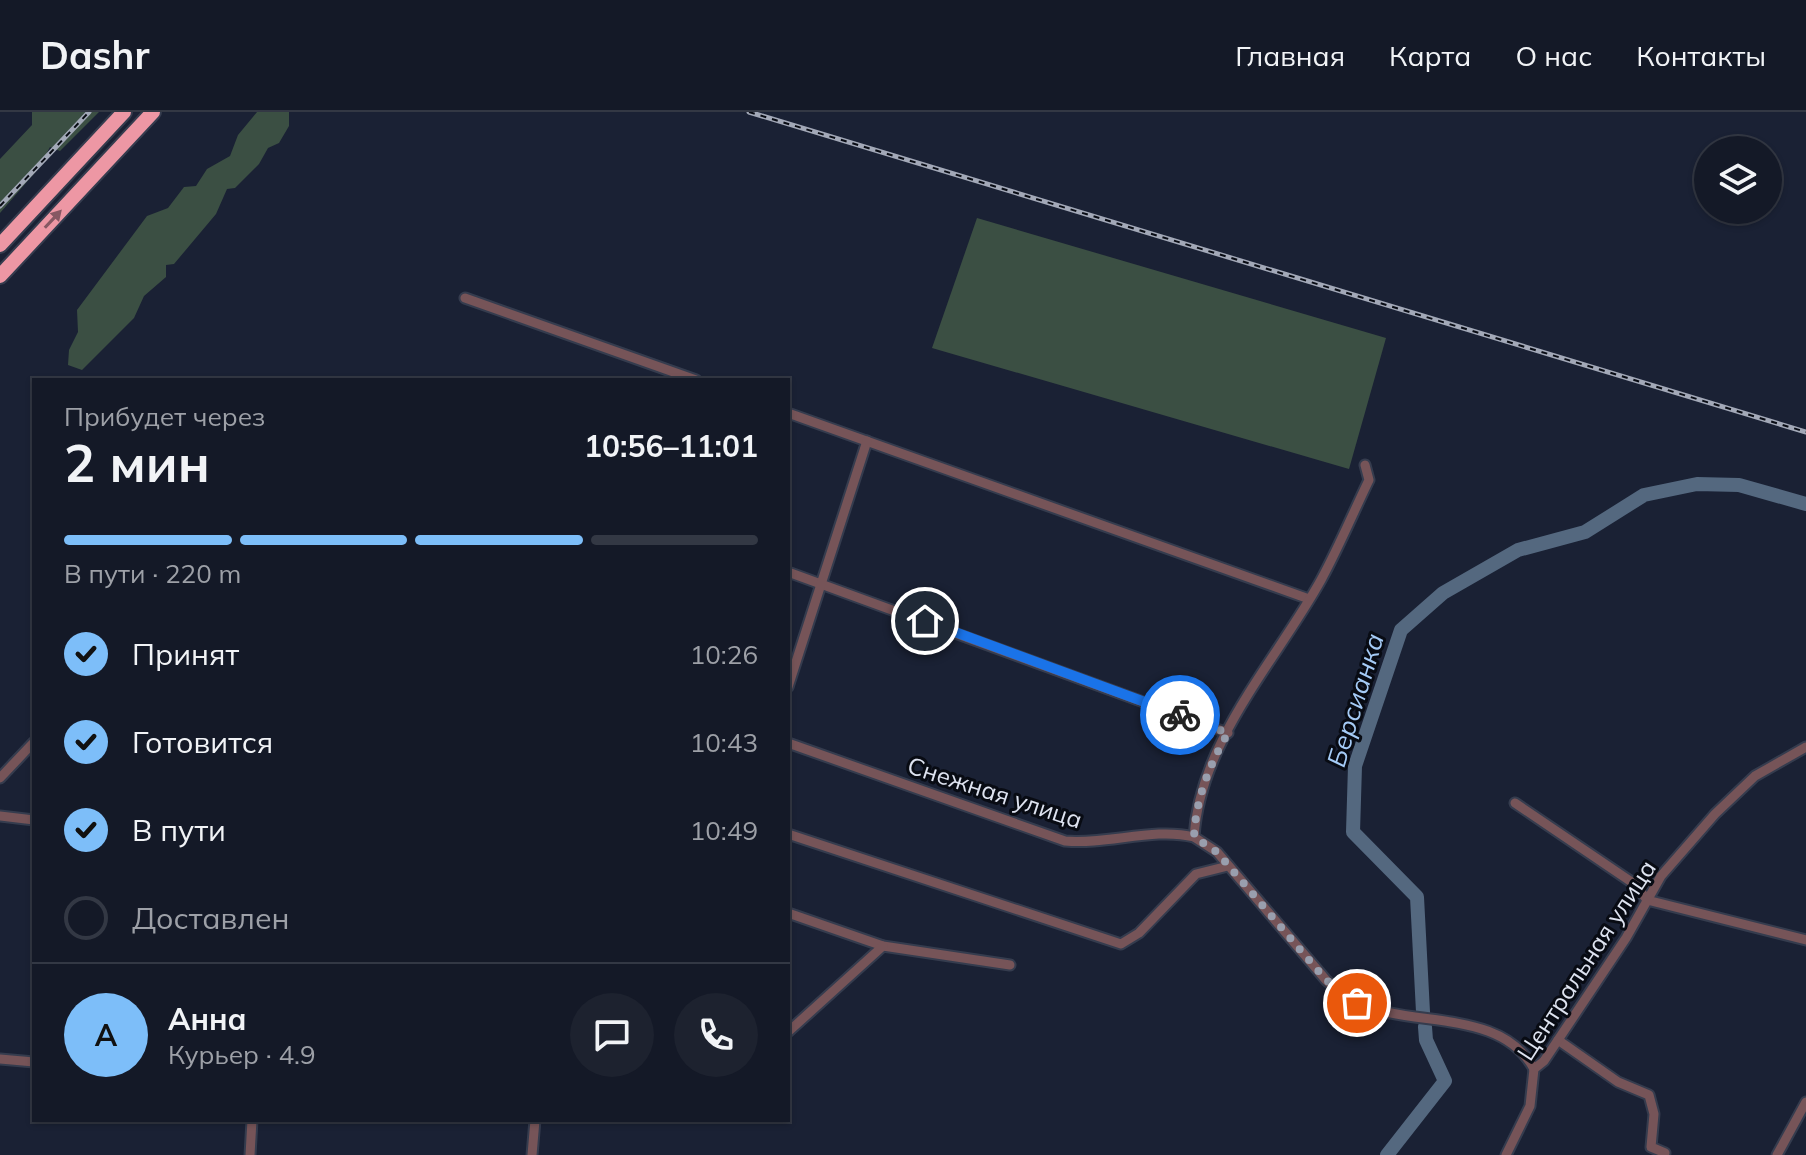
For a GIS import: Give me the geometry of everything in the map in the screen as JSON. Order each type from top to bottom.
[{"type":"highway","points":[[0,245],[124,112]]},
{"type":"highway","points":[[0,276],[153,112]]},
{"type":"street","points":[[465,298],[690,378]]},
{"type":"street","points":[[790,414],[1309,599]]},
{"type":"street","points":[[790,680],[867,441]]},
{"type":"street","points":[[1365,465],[1369,480],[1309,599],[1212,760],[1196,807],[1194,837],[1217,852],[1341,993],[1371,1007],[1503,1035],[1526,1055],[1534,1069]]},
{"type":"street","points":[[790,573],[1228,733]]},
{"type":"street","points":[[0,778],[32,744]]},
{"type":"street","name":"Снежная улица","points":[[790,744],[1065,841],[1087,843],[1169,835],[1194,837]]},
{"type":"street","name":"Центральная улица","points":[[1506,1155],[1530,1106],[1534,1069],[1558,1040],[1661,876],[1715,814],[1755,776],[1806,747]]},
{"type":"street","points":[[1515,803],[1636,885],[1647,900],[1806,940]]},
{"type":"street","points":[[0,816],[32,820]]},
{"type":"street","points":[[790,835],[1121,944],[1139,933],[1196,874],[1228,866]]},
{"type":"street","points":[[790,914],[883,946],[1010,965]]},
{"type":"street","points":[[790,1030],[883,946]]},
{"type":"street","points":[[1558,1040],[1618,1082],[1649,1095],[1654,1114],[1651,1147],[1665,1153]]},
{"type":"street","points":[[0,1059],[32,1062]]},
{"type":"street","points":[[1777,1155],[1806,1102]]},
{"type":"street","points":[[250,1155],[252,1122]]},
{"type":"street","points":[[532,1155],[535,1122]]},
{"type":"green space","points":[[32,112],[99,112],[60,151],[50,147],[38,169],[0,213],[0,159],[32,125]]},
{"type":"green space","points":[[257,112],[289,112],[289,126],[279,143],[268,148],[259,164],[235,188],[227,189],[216,214],[174,264],[166,265],[166,277],[144,296],[134,318],[82,370],[68,365],[69,350],[78,332],[77,310],[147,216],[168,208],[184,187],[196,186],[207,169],[230,156],[238,135]]},
{"type":"green space","points":[[977,218],[1386,338],[1349,469],[932,348]]},
{"type":"waterway","name":"Берсианка","points":[[1423,1012],[1417,897],[1353,832],[1355,766],[1401,630],[1443,593],[1518,550],[1585,532],[1644,495],[1697,484],[1739,485],[1806,504]]},
{"type":"waterway","name":"Берсианка","points":[[1387,1155],[1445,1081],[1426,1040],[1425,1027]]},
{"type":"railway","points":[[0,206],[89,112]]},
{"type":"railway","points":[[749,112],[1806,432]]},
{"type":"way so far","points":[[1180,715],[1228,733],[1212,760],[1196,807],[1194,837],[1217,852],[1326,980],[1357,1003]]},
{"type":"route","points":[[925,621],[1180,715]]}]
